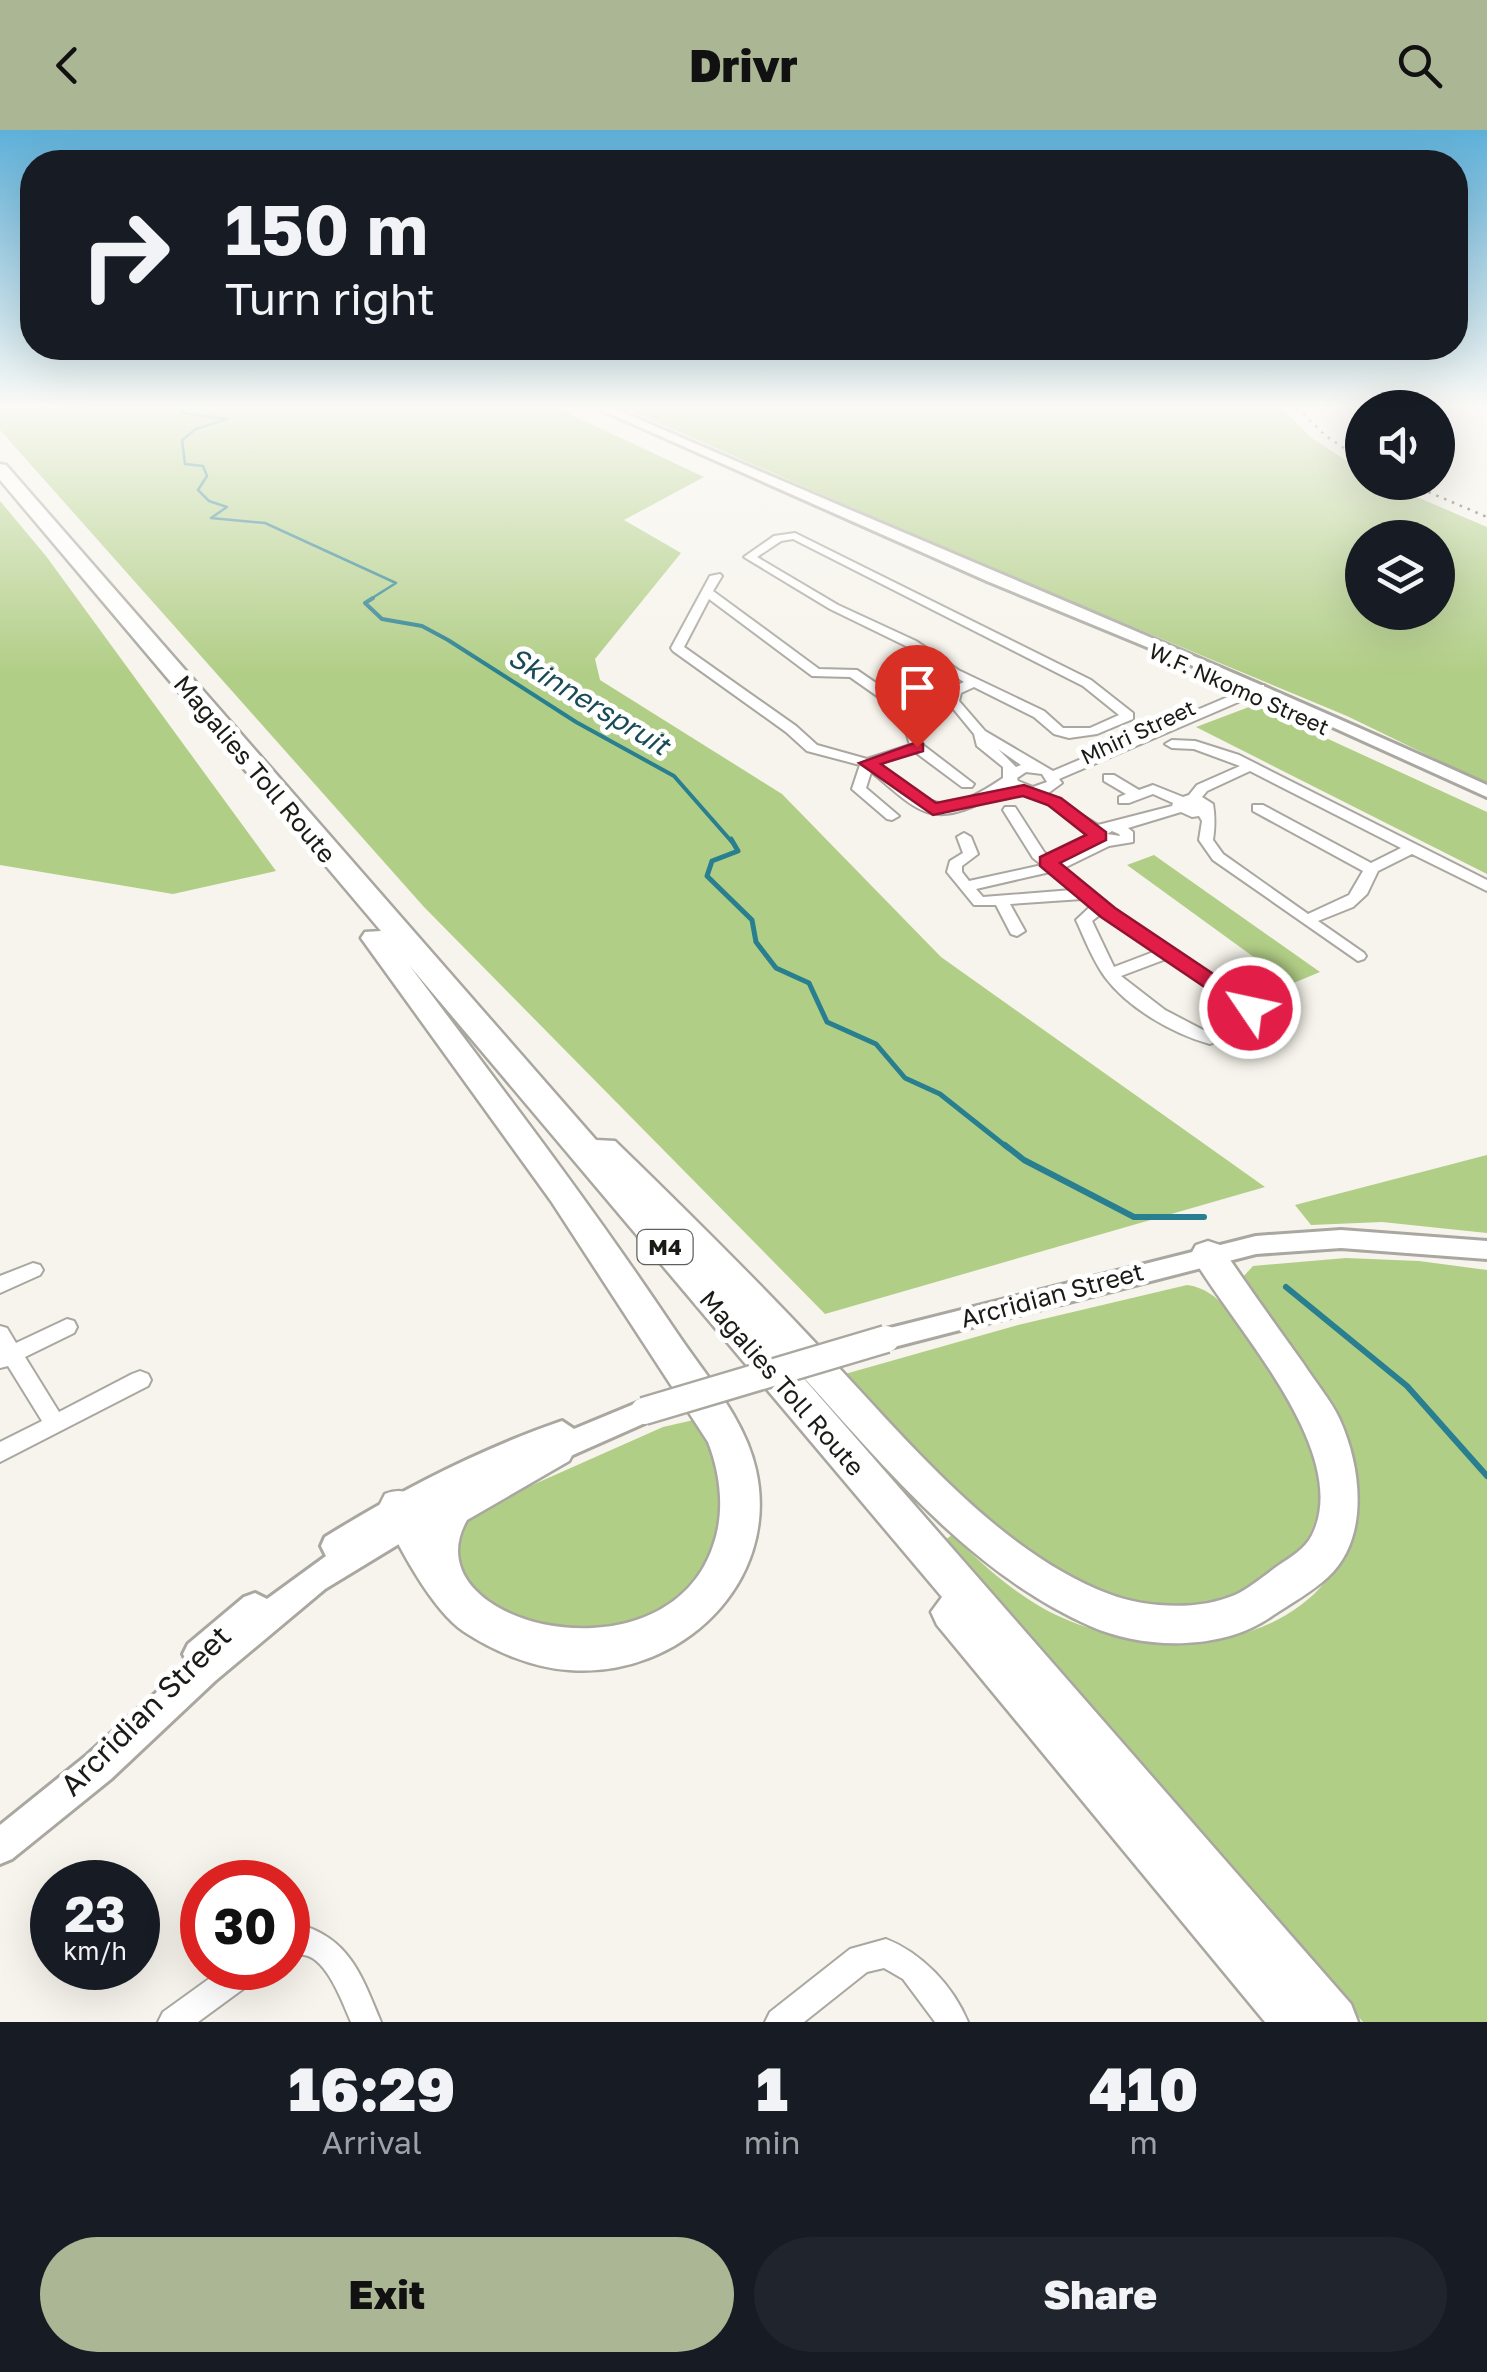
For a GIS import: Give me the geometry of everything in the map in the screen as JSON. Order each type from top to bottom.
[{"type":"highway","name":"Magalies Toll Route","points":[[12,496],[1333,2022]]},
{"type":"highway","name":"Magalies Toll Route","points":[[23,496],[1298,2022]]},
{"type":"highway","points":[[329,865],[556,1102],[744,1290],[969,1529],[1050,1590],[1145,1624],[1193,1625],[1230,1618],[1265,1604],[1320,1559],[1334,1524],[1340,1490],[1334,1452],[1322,1422],[1208,1254]]},
{"type":"highway","points":[[329,865],[619,1272],[719,1429],[737,1470],[742,1500],[740,1534],[726,1571],[701,1604],[639,1644],[599,1653],[562,1653],[521,1642],[474,1616],[403,1513]]},
{"type":"highway","points":[[442,1574],[438,1540],[442,1524],[453,1508],[556,1450]]},
{"type":"main road","name":"W.F. Nkomo Street","points":[[805,496],[1487,795]]},
{"type":"main road","name":"Arcridian Street","points":[[0,1847],[99,1767],[204,1670],[314,1579],[469,1470],[548,1438],[886,1339],[1208,1254],[1256,1245],[1341,1239],[1487,1250]]},
{"type":"main road","name":"Arcridian Street","points":[[403,1513],[636,1414]]},
{"type":"street","points":[[785,536],[805,539],[1087,683],[1128,716],[1081,737],[1071,736],[1044,722],[1039,714],[974,682],[875,624],[834,607],[750,554],[785,536]]},
{"type":"street","points":[[716,576],[677,644],[680,651],[792,729],[812,748],[868,763],[928,808],[947,809],[984,797],[1027,791],[1049,773]]},
{"type":"street","points":[[708,592],[816,673],[853,673],[906,710],[917,747],[967,784]]},
{"type":"street","points":[[974,682],[952,696],[980,732],[1049,773]]},
{"type":"street","name":"Mhiri Street","points":[[1049,773],[1247,687]]},
{"type":"street","points":[[980,732],[982,742],[1009,765],[1010,777],[1027,791],[1054,802],[1121,842],[1153,822]]},
{"type":"street","points":[[1172,744],[1210,749],[1251,766],[1487,886]]},
{"type":"street","points":[[868,763],[917,747]]},
{"type":"street","points":[[1011,750],[1049,773],[1084,818],[1106,833]]},
{"type":"street","points":[[868,763],[859,789],[892,816]]},
{"type":"street","points":[[967,886],[1048,865],[1106,833],[1153,822],[1190,807],[1202,788],[1251,766]]},
{"type":"street","points":[[984,797],[1010,777],[1049,773]]},
{"type":"street","points":[[1109,778],[1130,797],[1153,789],[1190,807],[1208,821],[1206,840],[1218,857],[1358,956]]},
{"type":"street","points":[[1258,808],[1371,870]]},
{"type":"street","points":[[1010,810],[1048,865],[1166,954],[1250,1008],[1253,1020],[1222,1036],[1199,1035],[1131,992],[1111,974],[1084,920],[1100,906]]},
{"type":"street","points":[[964,837],[971,854],[953,868],[979,902],[1085,894]]},
{"type":"street","points":[[1306,920],[1360,897],[1371,870],[1412,848]]},
{"type":"street","points":[[1001,901],[1016,931]]},
{"type":"street","points":[[1111,974],[1166,954]]},
{"type":"street","points":[[0,1285],[33,1270]]},
{"type":"street","points":[[55,1424],[4,1349],[67,1326]]},
{"type":"street","points":[[0,1454],[140,1380]]},
{"type":"street","points":[[310,1944],[325,1947],[331,1955],[366,2022]]},
{"type":"street","points":[[780,2022],[860,1958],[886,1953],[913,1969],[953,2022]]},
{"type":"street","points":[[173,2022],[217,1990]]},
{"type":"green space","points":[[59,496],[668,496],[624,520],[681,553],[595,659],[600,680],[782,794],[941,957],[1265,1187],[825,1314],[424,907]]},
{"type":"green space","points":[[826,496],[1345,496],[1345,500],[1424,500],[1487,527],[1487,784],[1347,716]]},
{"type":"green space","points":[[0,501],[46,556],[276,871],[173,894],[0,865]]},
{"type":"green space","points":[[1249,707],[1263,709],[1487,812],[1487,874],[1196,727]]},
{"type":"green space","points":[[1154,855],[1320,972],[1291,984],[1127,865]]},
{"type":"green space","points":[[1487,1155],[1487,1233],[1382,1222],[1311,1225],[1295,1205]]},
{"type":"green space","points":[[1346,1258],[1419,1261],[1487,1270],[1487,2022],[1363,2022],[942,1542],[952,1535],[1009,1586],[1048,1611],[1117,1635],[1156,1641],[1232,1636],[1267,1625],[1299,1606],[1331,1575],[1353,1526],[1242,1278],[1253,1266]]},
{"type":"green space","points":[[1187,1285],[1219,1300],[1235,1319],[1298,1413],[1315,1455],[1319,1500],[1309,1536],[1287,1565],[1257,1586],[1220,1600],[1180,1606],[1139,1605],[1100,1597],[1082,1588],[1001,1536],[966,1506],[845,1374],[1018,1325]]},
{"type":"green space","points":[[698,1419],[711,1440],[725,1489],[717,1542],[698,1578],[670,1610],[591,1638],[495,1613],[458,1573],[458,1528],[478,1509],[663,1427]]},
{"type":"waterway","name":"Skinnerspruit","points":[[204,496],[227,507],[211,518],[265,523],[396,583],[369,600]]},
{"type":"waterway","name":"Skinnerspruit","points":[[373,598],[365,603],[382,619],[422,626],[576,722],[674,776],[732,842]]},
{"type":"waterway","name":"Skinnerspruit","points":[[731,839],[738,851],[712,861],[707,876],[752,920],[756,942],[776,968],[809,983],[827,1022],[876,1044],[905,1078],[940,1094],[1008,1148]]},
{"type":"waterway","name":"Skinnerspruit","points":[[1005,1145],[1024,1160],[1134,1217],[1204,1217]]},
{"type":"waterway","name":"Skinnerspruit","points":[[1286,1287],[1407,1386],[1487,1476]]},
{"type":"railway","points":[[1447,500],[1487,517]]},
{"type":"route","points":[[917,747],[868,763],[923,806],[933,809],[1024,790],[1054,802],[1099,832],[1099,836],[1047,862],[1166,954],[1250,1008]]}]
